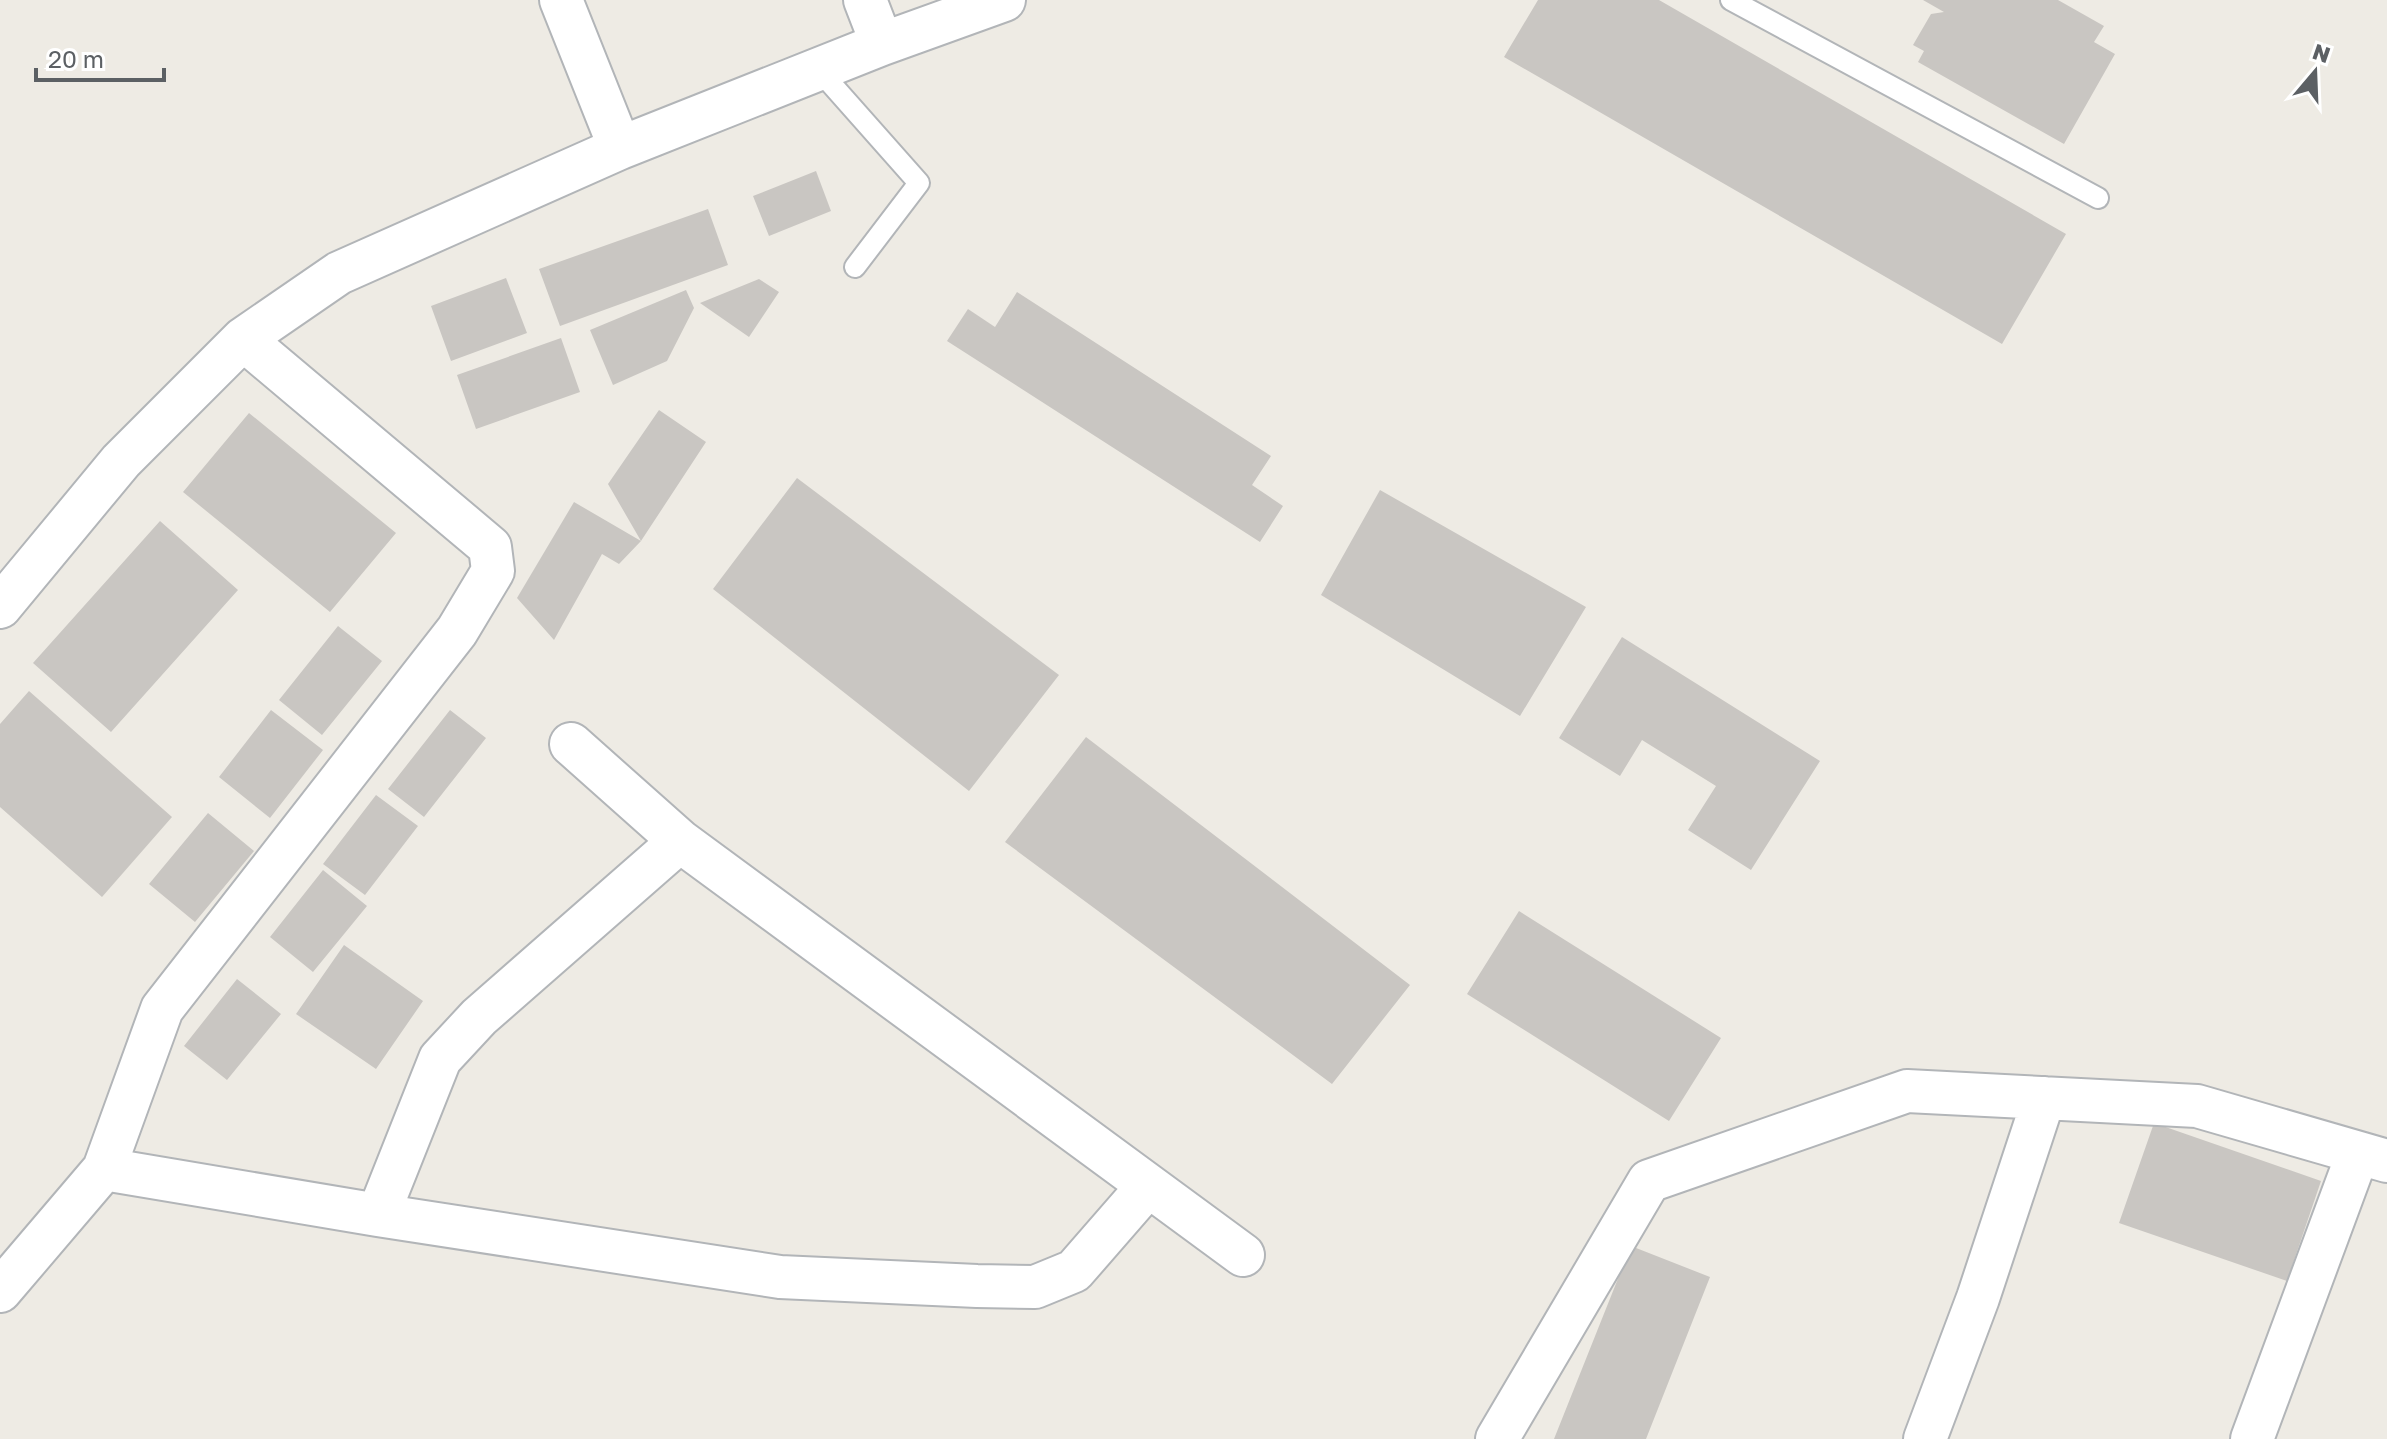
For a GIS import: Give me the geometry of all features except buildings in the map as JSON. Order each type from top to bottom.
[{"type":"street","points":[[561,0],[620,148]]},
{"type":"street","points":[[865,0],[882,44]]},
{"type":"street","points":[[0,607],[121,461],[243,339],[339,273],[620,148],[882,44],[1004,0]]},
{"type":"street","points":[[0,1291],[104,1169],[162,1009],[457,631],[493,571],[490,547],[243,339]]},
{"type":"street","points":[[571,744],[680,841],[1243,1255]]},
{"type":"street","points":[[378,1215],[440,1059],[479,1017],[680,841]]},
{"type":"street","points":[[1497,1439],[1649,1181],[1907,1091],[2197,1106],[2372,1157],[2252,1439]]},
{"type":"street","points":[[1925,1439],[1978,1298],[2044,1098]]},
{"type":"street","points":[[104,1169],[780,1277],[1035,1287],[1074,1271],[1148,1186]]},
{"type":"lane","points":[[1731,0],[2098,198]]},
{"type":"lane","points":[[818,69],[919,183],[855,267]]}]
